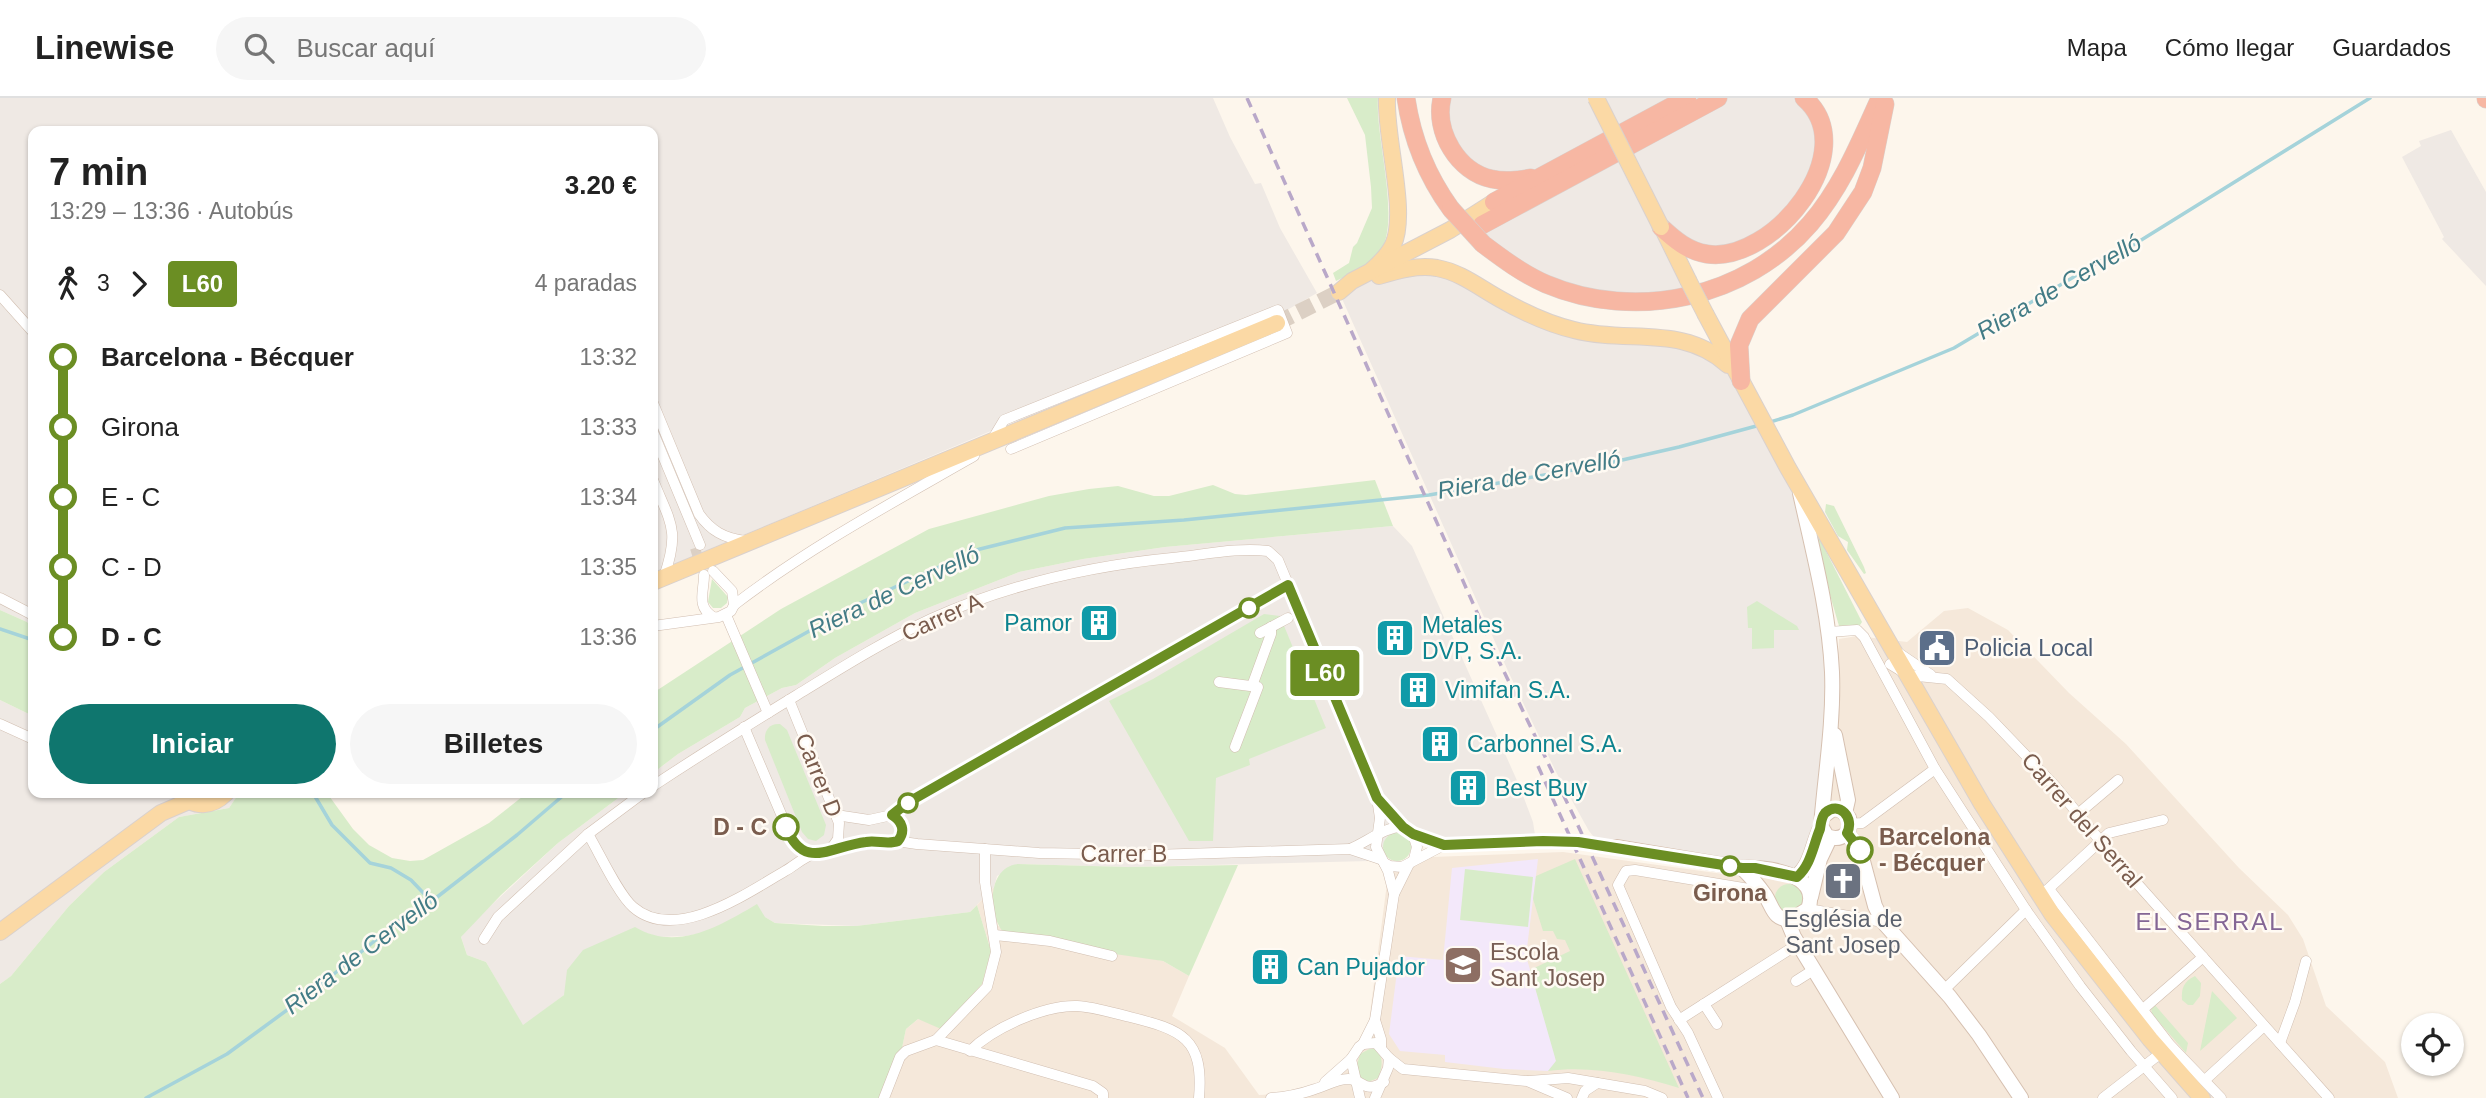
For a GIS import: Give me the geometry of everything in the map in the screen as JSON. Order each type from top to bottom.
[{"type":"highway","points":[[1406,98],[1410,123],[1423,162],[1451,209],[1483,244],[1526,274],[1556,288],[1609,301],[1654,302],[1690,296],[1719,287],[1758,268],[1809,226],[1847,171],[1880,98]]},
{"type":"highway","points":[[1442,98],[1440,116],[1446,138],[1466,165],[1483,177],[1493,180],[1519,180],[1545,175]]},
{"type":"highway","points":[[1482,225],[1718,98]]},
{"type":"highway","points":[[1661,227],[1694,251],[1705,254],[1725,254],[1745,248],[1770,233],[1797,206],[1814,182],[1823,160],[1825,139],[1819,117],[1804,98]]},
{"type":"highway","points":[[1741,382],[1739,345],[1750,319],[1836,233],[1863,192],[1872,168],[1886,98]]},
{"type":"highway","points":[[1494,202],[1683,99]]},
{"type":"main road","points":[[1375,273],[1389,252],[1398,228],[1398,199],[1388,133],[1387,98]]},
{"type":"main road","points":[[1596,98],[1741,382],[1896,657],[1969,799],[2038,899],[2084,955],[2153,1059],[2189,1098]]},
{"type":"main road","points":[[1375,273],[1494,202]]},
{"type":"main road","points":[[1375,273],[1482,225]]},
{"type":"main road","points":[[1375,273],[1419,267],[1440,268],[1542,320],[1594,334],[1691,342],[1711,351],[1741,382]]},
{"type":"main road","points":[[659,579],[1277,323]]},
{"type":"main road","points":[[1896,657],[2038,899]]},
{"type":"main road","points":[[161,813],[169,798]]},
{"type":"main road","points":[[0,932],[184,798]]},
{"type":"main road","points":[[187,798],[202,805],[212,804],[220,798]]},
{"type":"main road","points":[[2153,1059],[2202,1098]]},
{"type":"street","points":[[0,295],[28,326]]},
{"type":"street","points":[[992,440],[1004,420],[1278,310],[1287,333],[1011,449]]},
{"type":"street","points":[[658,415],[699,513],[708,526],[720,535],[749,542]]},
{"type":"street","points":[[658,625],[726,615],[762,583],[884,507],[1023,427]]},
{"type":"street","points":[[658,445],[697,546],[658,459]]},
{"type":"street","points":[[1798,485],[1829,632],[1836,746],[1848,800],[1848,823],[1839,838],[1824,827]]},
{"type":"street","points":[[658,494],[673,534],[673,551],[659,579]]},
{"type":"street","name":"Carrer A","points":[[658,783],[744,727],[766,708],[789,700],[866,653],[932,619],[1020,586],[1094,568],[1138,561],[1249,550],[1268,551],[1278,560],[1288,585]]},
{"type":"street","points":[[713,617],[702,604],[709,573],[732,591],[734,606]]},
{"type":"street","points":[[892,815],[907,803],[1288,585],[1377,798],[1380,818],[1376,847],[1394,894]]},
{"type":"street","points":[[0,597],[28,612]]},
{"type":"street","points":[[726,615],[766,708]]},
{"type":"street","points":[[1260,633],[1288,618]]},
{"type":"street","points":[[1252,686],[1271,634],[1271,627]]},
{"type":"street","points":[[1829,632],[1857,630],[1864,637],[1936,769],[2038,899],[2221,1098]]},
{"type":"street","name":"Carrer del Serral","points":[[1896,657],[1938,678]]},
{"type":"street","name":"Carrer del Serral","points":[[1908,675],[1947,679],[1989,717],[2079,813],[2329,1098]]},
{"type":"street","points":[[1918,692],[1938,678]]},
{"type":"street","points":[[1219,682],[1258,687],[1235,747]]},
{"type":"street","name":"Carrer D","points":[[789,700],[836,815],[839,834],[831,849]]},
{"type":"street","points":[[1742,868],[1765,895],[1776,915],[1787,920],[1798,917],[1810,903],[1824,827],[1832,705]]},
{"type":"street","points":[[0,724],[28,737]]},
{"type":"street","points":[[744,727],[793,842],[804,852],[813,854]]},
{"type":"street","points":[[1848,823],[1862,823],[1936,769]]},
{"type":"street","points":[[2079,813],[2118,780]]},
{"type":"street","points":[[484,939],[498,917],[588,834],[636,798]]},
{"type":"street","points":[[1363,1044],[1376,1020],[1394,894],[1418,847],[1408,830],[1377,798]]},
{"type":"street","points":[[1765,895],[1771,886],[1807,867],[1814,840],[1833,809],[1848,823],[1860,850],[1875,906],[1883,922],[1944,990],[1979,1035],[2021,1098]]},
{"type":"street","points":[[836,815],[859,820],[877,820],[892,815],[902,825],[903,831],[898,841]]},
{"type":"street","points":[[877,820],[875,831],[881,841]]},
{"type":"street","points":[[1944,990],[2109,833],[2163,820]]},
{"type":"street","points":[[1379,836],[1390,828],[1408,830],[1444,845],[1564,841],[1755,868],[1791,876],[1806,884],[1810,903]]},
{"type":"street","name":"Carrer B","points":[[588,834],[632,907],[648,916],[662,919],[690,918],[717,909],[813,854],[881,841],[1039,853],[1152,855],[1350,849],[1382,861]]},
{"type":"street","name":"Carrer B","points":[[1350,849],[1379,836]]},
{"type":"street","points":[[1382,861],[1396,867],[1444,845]]},
{"type":"street","points":[[884,1098],[900,1056],[906,1051],[936,1041],[987,988],[996,952],[985,882],[985,849]]},
{"type":"street","points":[[1718,1098],[1671,1007],[1618,890],[1621,876],[1626,871],[1635,870],[1765,895]]},
{"type":"street","points":[[1810,903],[1883,922]]},
{"type":"street","points":[[1787,920],[1798,944],[1892,1098]]},
{"type":"street","points":[[995,935],[1050,941],[1112,956]]},
{"type":"street","points":[[1679,1020],[1798,944]]},
{"type":"street","points":[[2142,1010],[2203,957]]},
{"type":"street","points":[[2280,1043],[2306,961]]},
{"type":"street","points":[[1796,981],[1815,969]]},
{"type":"street","points":[[1704,1004],[1717,1024]]},
{"type":"street","points":[[970,1051],[980,1041],[1007,1025],[1035,1015],[1062,1007],[1093,1008],[1178,1031],[1190,1045],[1198,1064],[1201,1080],[1199,1098]]},
{"type":"street","points":[[1376,1020],[1381,1047]]},
{"type":"street","points":[[2204,1080],[2264,1026]]},
{"type":"street","points":[[936,1041],[1093,1086],[1103,1093],[1103,1098]]},
{"type":"street","points":[[1310,1098],[1351,1059],[1359,1046],[1371,1042],[1381,1047],[1389,1058],[1403,1069],[1527,1081],[1568,1078],[1645,1091],[1662,1098]]},
{"type":"street","points":[[1375,1098],[1384,1079],[1389,1058]]},
{"type":"street","points":[[1351,1059],[1359,1097]]},
{"type":"street","points":[[2108,1096],[2153,1059],[2172,1098]]},
{"type":"street","points":[[1271,1098],[1288,1098],[1339,1080],[1355,1080],[1363,1086],[1376,1086],[1403,1069]]},
{"type":"street","points":[[1339,1080],[1348,1084],[1359,1097]]},
{"type":"street","points":[[1527,1081],[1567,1098]]},
{"type":"street","points":[[1582,1098],[1585,1091],[1597,1083]]},
{"type":"street","points":[[1301,1098],[1317,1089]]},
{"type":"shaded area","points":[[0,98],[1213,98],[1255,184],[1261,183],[1280,228],[1317,293],[1273,318],[1010,423],[658,571],[658,126],[28,126],[28,623],[0,610]]},
{"type":"shaded area","points":[[1442,98],[1683,98],[1680,102],[1718,98],[1804,98],[1823,127],[1806,194],[1736,252],[1673,238],[1695,294],[1566,291],[1473,235],[1519,180],[1466,165],[1440,106]]},
{"type":"shaded area","points":[[2451,130],[2486,192],[2486,286],[2442,239],[2444,237],[2402,157],[2421,146],[2419,141]]},
{"type":"shaded area","points":[[1430,267],[1542,320],[1667,338],[1735,371],[1786,469],[1816,572],[1827,633],[1826,759],[1808,864],[1797,871],[1605,842],[1594,837],[1589,831],[1556,772],[1508,671],[1339,292],[1379,276]]},
{"type":"shaded area","points":[[1393,526],[1412,546],[1519,785],[1535,835],[1446,839],[1369,861],[1128,867],[1018,864],[997,876],[994,887],[970,912],[856,926],[775,923],[765,917],[727,922],[708,932],[686,936],[658,937],[646,933],[523,1026],[486,962],[467,955],[461,937],[469,926],[558,843],[618,798],[658,798],[658,769],[740,717],[745,708],[782,688],[796,685],[835,658],[915,613],[1019,572],[1165,547]]},
{"type":"shaded area","points":[[1968,608],[2008,630],[2069,693],[2126,744],[2239,868],[2288,915],[2303,939],[2326,1006],[2385,1062],[2398,1098],[884,1098],[906,1029],[918,1019],[928,1022],[991,951],[977,905],[994,887],[998,926],[1163,961],[1189,976],[1172,1016],[1225,1048],[1259,1095],[1294,1093],[1325,1080],[1354,1049],[1369,1021],[1389,868],[1432,857],[1563,852],[1738,876],[1809,872],[1833,765],[1839,639],[1857,636],[1907,642],[1944,611]]},
{"type":"shaded area","points":[[0,700],[28,714],[28,798],[236,798],[229,808],[179,817],[104,872],[69,906],[11,976],[0,984]]},
{"type":"shaded area","name":"Escola Sant Josep","points":[[1538,859],[1526,956],[1554,1051],[1556,1061],[1552,1068],[1548,1071],[1504,1069],[1445,1062],[1445,1055],[1400,1051],[1389,1034],[1399,956],[1443,960],[1452,868]]},
{"type":"green space","points":[[1347,98],[1378,98],[1388,224],[1385,241],[1378,255],[1364,267],[1336,281],[1333,273],[1349,263],[1353,247],[1372,208],[1365,135]]},
{"type":"green space","points":[[1375,480],[1393,526],[1165,547],[1019,572],[915,613],[835,658],[796,685],[782,688],[745,708],[740,717],[658,769],[658,690],[781,609],[929,529],[1049,496],[1089,489],[1118,486],[1154,496],[1169,496],[1213,485],[1235,494]]},
{"type":"green space","points":[[1826,504],[1834,506],[1866,573],[1864,574],[1847,550],[1848,542],[1838,536],[1825,512]]},
{"type":"green space","points":[[1806,512],[1862,622],[1860,625],[1839,626]]},
{"type":"green space","points":[[712,579],[728,597],[727,603],[721,608],[713,608],[708,602]]},
{"type":"green space","points":[[1757,601],[1797,626],[1799,630],[1774,630],[1774,648],[1752,649],[1752,628],[1748,628],[1747,607]]},
{"type":"green space","points":[[0,610],[28,623],[28,714],[0,700]]},
{"type":"green space","points":[[1264,614],[1280,616],[1326,728],[1249,759],[1250,765],[1216,778],[1213,841],[1189,841],[1109,701],[1153,679]]},
{"type":"green space","points":[[780,724],[787,730],[826,825],[824,835],[816,841],[808,839],[802,832],[765,740],[768,728]]},
{"type":"green space","points":[[236,798],[331,798],[353,829],[369,845],[392,858],[410,861],[423,860],[489,823],[521,798],[618,798],[558,843],[501,895],[461,937],[467,955],[486,962],[523,1025],[564,995],[567,970],[583,950],[635,927],[667,937],[698,933],[713,928],[757,904],[765,917],[775,923],[823,926],[856,926],[970,912],[977,905],[991,951],[982,984],[941,1029],[918,1019],[906,1029],[884,1098],[0,1098],[0,984],[11,976],[69,906],[104,872],[179,817],[229,808]]},
{"type":"green space","points":[[1397,833],[1407,837],[1411,847],[1407,857],[1397,861],[1387,857],[1383,847],[1387,837]]},
{"type":"green space","points":[[1575,859],[1679,1088],[1614,1072],[1581,1069],[1548,1071],[1556,1061],[1530,970],[1570,951],[1565,940],[1557,939],[1553,931],[1543,931],[1533,899],[1536,876]]},
{"type":"green space","points":[[1018,864],[1128,867],[1238,865],[1189,976],[1163,961],[1003,932],[994,913],[993,892],[1001,873]]},
{"type":"green space","points":[[1465,869],[1533,877],[1528,927],[1460,920]]},
{"type":"green space","points":[[1789,884],[1799,888],[1803,898],[1799,908],[1789,912],[1779,908],[1775,898],[1779,888]]},
{"type":"green space","points":[[2195,976],[2201,983],[2200,996],[2193,1005],[2188,1005],[2182,1000],[2183,988],[2188,980]]},
{"type":"green space","points":[[2212,991],[2237,1018],[2200,1051]]},
{"type":"green space","points":[[2154,1004],[2188,1043],[2186,1053],[2152,1014],[2151,1008]]},
{"type":"green space","points":[[1373,1047],[1381,1057],[1382,1065],[1378,1078],[1368,1082],[1360,1077],[1357,1065],[1360,1054]]},
{"type":"waterway","name":"Riera de Cervelló","points":[[1767,423],[1793,415],[1954,348],[2099,262],[2130,247],[2370,98]]},
{"type":"waterway","name":"Riera de Cervelló","points":[[658,726],[730,675],[858,604],[976,550],[1065,528],[1184,520],[1429,495],[1596,466],[1760,425]]},
{"type":"waterway","points":[[0,629],[28,638]]},
{"type":"waterway","points":[[316,798],[332,825],[370,863],[391,868],[411,880],[431,901]]},
{"type":"waterway","name":"Riera de Cervelló","points":[[146,1098],[227,1054],[313,991],[404,917],[432,901],[560,798]]},
{"type":"tunnel","points":[[1277,323],[1339,292]]},
{"type":"tunnel","points":[[695,548],[701,567]]},
{"type":"railway","points":[[1247,98],[1497,657],[1575,819],[1703,1098]]},
{"type":"railway","points":[[1538,766],[1688,1098]]},
{"type":"bus line","name":"L60","points":[[786,827],[798,848],[813,854],[845,845],[898,841],[903,831],[902,825],[892,815],[907,803],[1288,585],[1377,798],[1394,820],[1413,834],[1444,845],[1543,841],[1593,844],[1755,868],[1797,877],[1804,872],[1811,858],[1822,817],[1828,811],[1837,809],[1842,810],[1849,818],[1850,829],[1847,833],[1860,850]]},
{"type":"place","name":"Pamor","points":[[1099,623]]},
{"type":"place","name":"Metales DVP, S.A.","points":[[1395,638]]},
{"type":"place","name":"Policia Local","points":[[1937,648]]},
{"type":"place","name":"Vimifan S.A.","points":[[1418,690]]},
{"type":"place","name":"Carbonnel S.A.","points":[[1440,744]]},
{"type":"place","name":"Best Buy","points":[[1468,788]]},
{"type":"place","name":"D - C","points":[[786,827]]},
{"type":"place","name":"Barcelona - Bécquer","points":[[1860,850]]},
{"type":"place","name":"Girona","points":[[1730,866]]},
{"type":"place","name":"Església de Sant Josep","points":[[1843,881]]},
{"type":"place","name":"Escola Sant Josep","points":[[1463,965]]},
{"type":"place","name":"Can Pujador","points":[[1270,967]]},
{"type":"district","name":"EL SERRAL","points":[[2210,922]]}]
